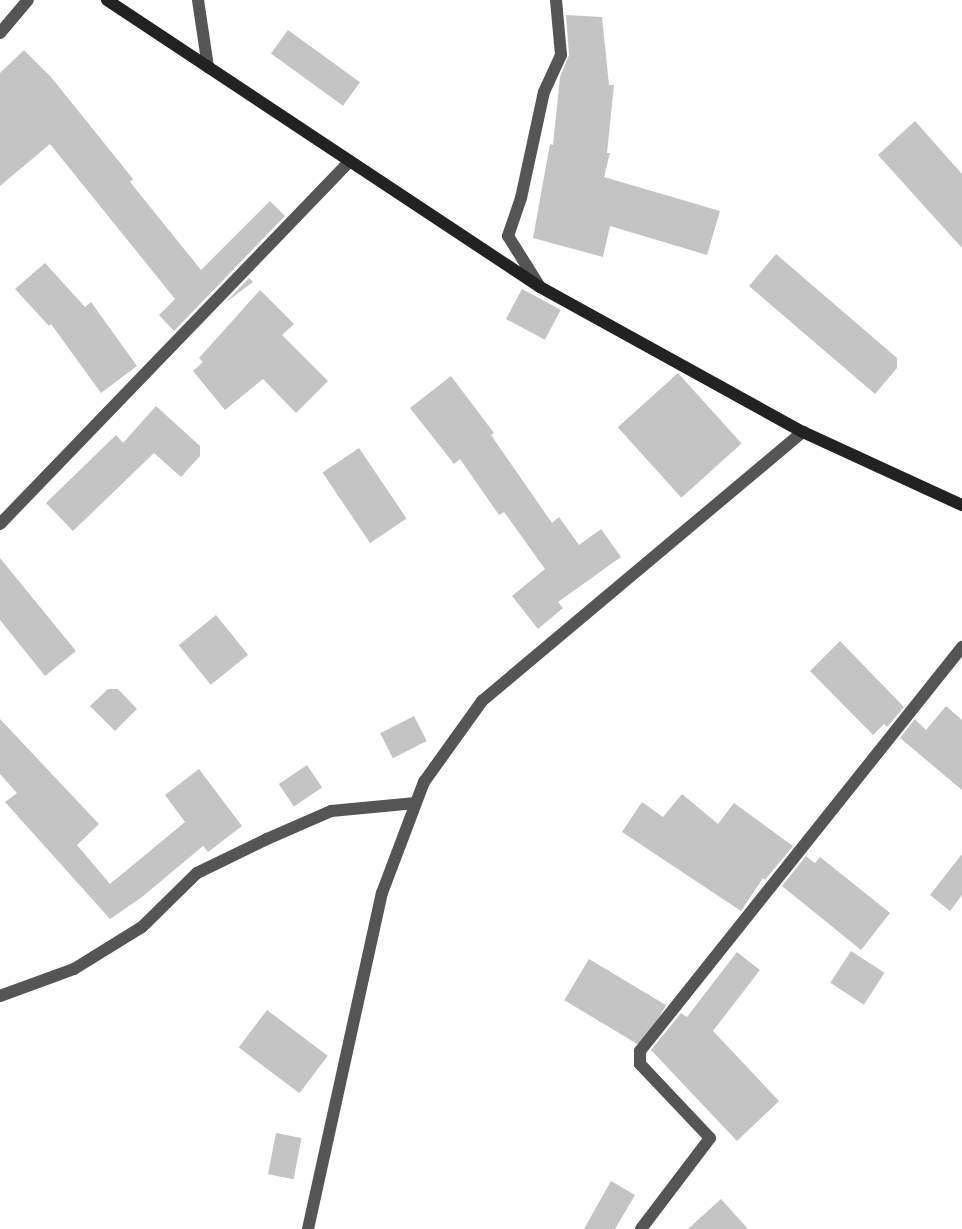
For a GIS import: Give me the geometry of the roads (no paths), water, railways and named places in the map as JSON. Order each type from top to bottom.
[{"type":"street","points":[[0,33],[28,0]]},
{"type":"street","points":[[107,0],[540,288],[803,432],[962,505]]},
{"type":"street","points":[[198,0],[208,67]]},
{"type":"street","points":[[540,288],[508,236],[520,198],[544,92],[561,56],[556,0]]},
{"type":"street","points":[[0,524],[350,161]]},
{"type":"street","points":[[308,1229],[382,893],[424,782],[482,701],[803,432]]},
{"type":"street","points":[[640,1229],[710,1138],[640,1064],[639,1051],[962,647]]},
{"type":"street","points":[[0,996],[74,969],[142,927],[197,873],[267,839],[331,811],[416,803]]}]
